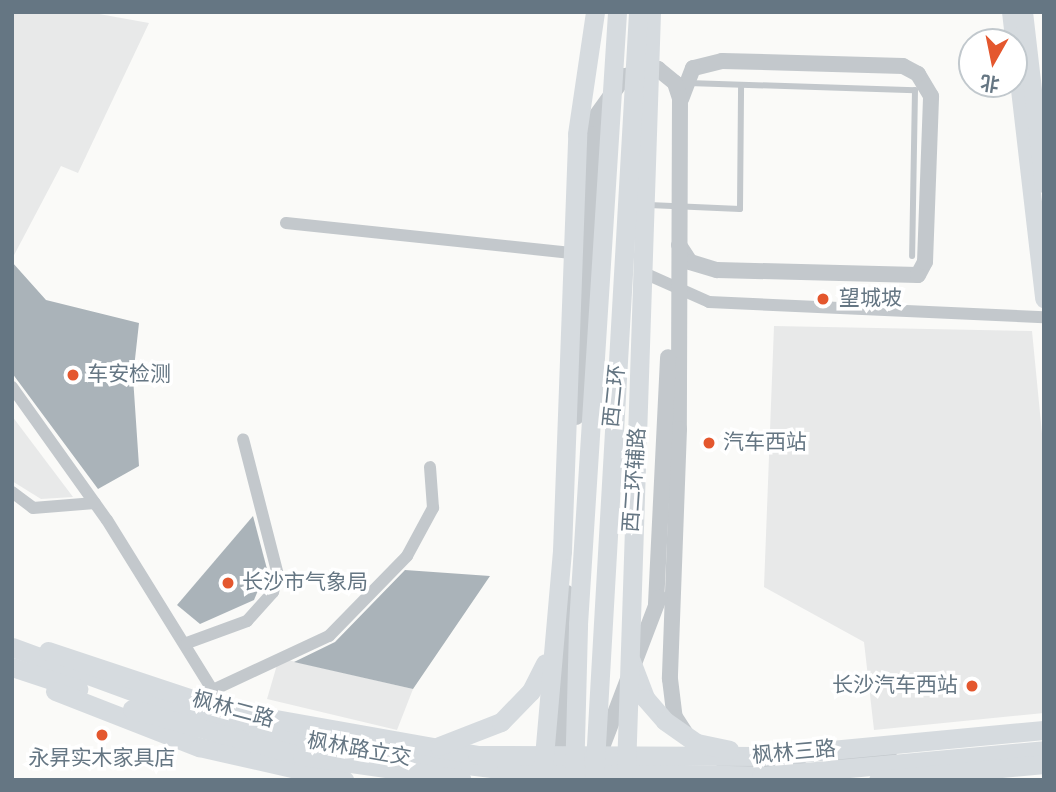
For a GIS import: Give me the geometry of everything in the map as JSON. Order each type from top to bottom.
[{"type":"main road","points":[[543,780],[553,643],[579,104],[595,12]]},
{"type":"main road","name":"西二环","points":[[574,780],[589,447],[617,12]]},
{"type":"main road","name":"西二环","points":[[595,780],[609,448],[638,12]]},
{"type":"main road","name":"西二环辅路","points":[[626,780],[628,635],[644,273],[643,205],[651,12]]},
{"type":"main road","points":[[1011,12],[1044,299]]},
{"type":"main road","points":[[1024,12],[1044,184]]},
{"type":"main road","points":[[628,635],[640,688],[665,721],[697,743],[768,756]]},
{"type":"main road","name":"枫林二路","points":[[12,640],[225,710],[430,748],[544,757]]},
{"type":"main road","points":[[430,748],[501,722],[531,691],[553,643]]},
{"type":"main road","points":[[12,648],[61,676]]},
{"type":"main road","points":[[12,667],[61,676]]},
{"type":"main road","name":"枫林二路","points":[[12,673],[188,743],[281,774],[344,780]]},
{"type":"main road","name":"枫林路立交","points":[[61,676],[216,722],[368,753],[506,770],[761,776],[1042,755]]},
{"type":"main road","name":"枫林路立交","points":[[61,676],[178,727],[247,744],[470,780]]},
{"type":"main road","name":"枫林三路","points":[[544,757],[768,756],[1044,730]]},
{"type":"main road","points":[[878,780],[1042,755]]},
{"type":"main road","points":[[1012,780],[1044,776]]},
{"type":"street","points":[[656,604],[676,236],[680,108],[689,74],[712,62],[902,66],[918,74],[931,96],[925,262],[918,275],[704,268],[685,256],[676,236]]},
{"type":"street","points":[[561,780],[594,119],[617,83],[643,68],[668,74],[680,108]]},
{"type":"street","points":[[286,223],[571,253]]},
{"type":"street","points":[[676,236],[671,699],[679,726],[708,755],[756,766],[953,748],[1042,755]]},
{"type":"street","points":[[644,273],[709,302],[835,313],[1044,317]]},
{"type":"street","points":[[12,387],[95,503],[187,643],[225,710]]},
{"type":"street","points":[[187,643],[247,621],[273,592],[278,575],[243,439]]},
{"type":"street","points":[[213,690],[329,636],[407,556],[433,508],[430,467]]},
{"type":"street","points":[[12,492],[33,508],[95,503]]},
{"type":"street","points":[[595,780],[607,727],[674,566]]},
{"type":"lane","points":[[647,82],[915,90],[912,256]]},
{"type":"lane","points":[[643,205],[740,209],[741,85]]},
{"type":"shaded area","points":[[12,12],[88,12],[149,23],[78,173],[61,166],[12,259]]},
{"type":"shaded area","points":[[774,326],[1032,331],[1044,454],[1044,713],[874,730],[864,642],[764,587]]},
{"type":"shaded area","points":[[12,416],[73,497],[41,499],[12,481]]},
{"type":"shaded area","points":[[279,658],[413,689],[397,730],[267,699]]},
{"type":"building","name":"车安检测","points":[[12,262],[46,300],[139,323],[133,377],[139,466],[98,489],[12,373]]},
{"type":"building","name":"长沙市气象局","points":[[253,516],[267,569],[254,600],[200,624],[177,605]]},
{"type":"building","points":[[405,570],[490,576],[413,689],[294,662],[335,642]]},
{"type":"place","name":"望城坡","points":[[823,299]]},
{"type":"place","name":"车安检测","points":[[73,375]]},
{"type":"place","name":"汽车西站","points":[[709,443]]},
{"type":"place","name":"长沙市气象局","points":[[228,583]]},
{"type":"place","name":"长沙汽车西站","points":[[972,686]]},
{"type":"place","name":"永昇实木家具店","points":[[102,735]]}]
